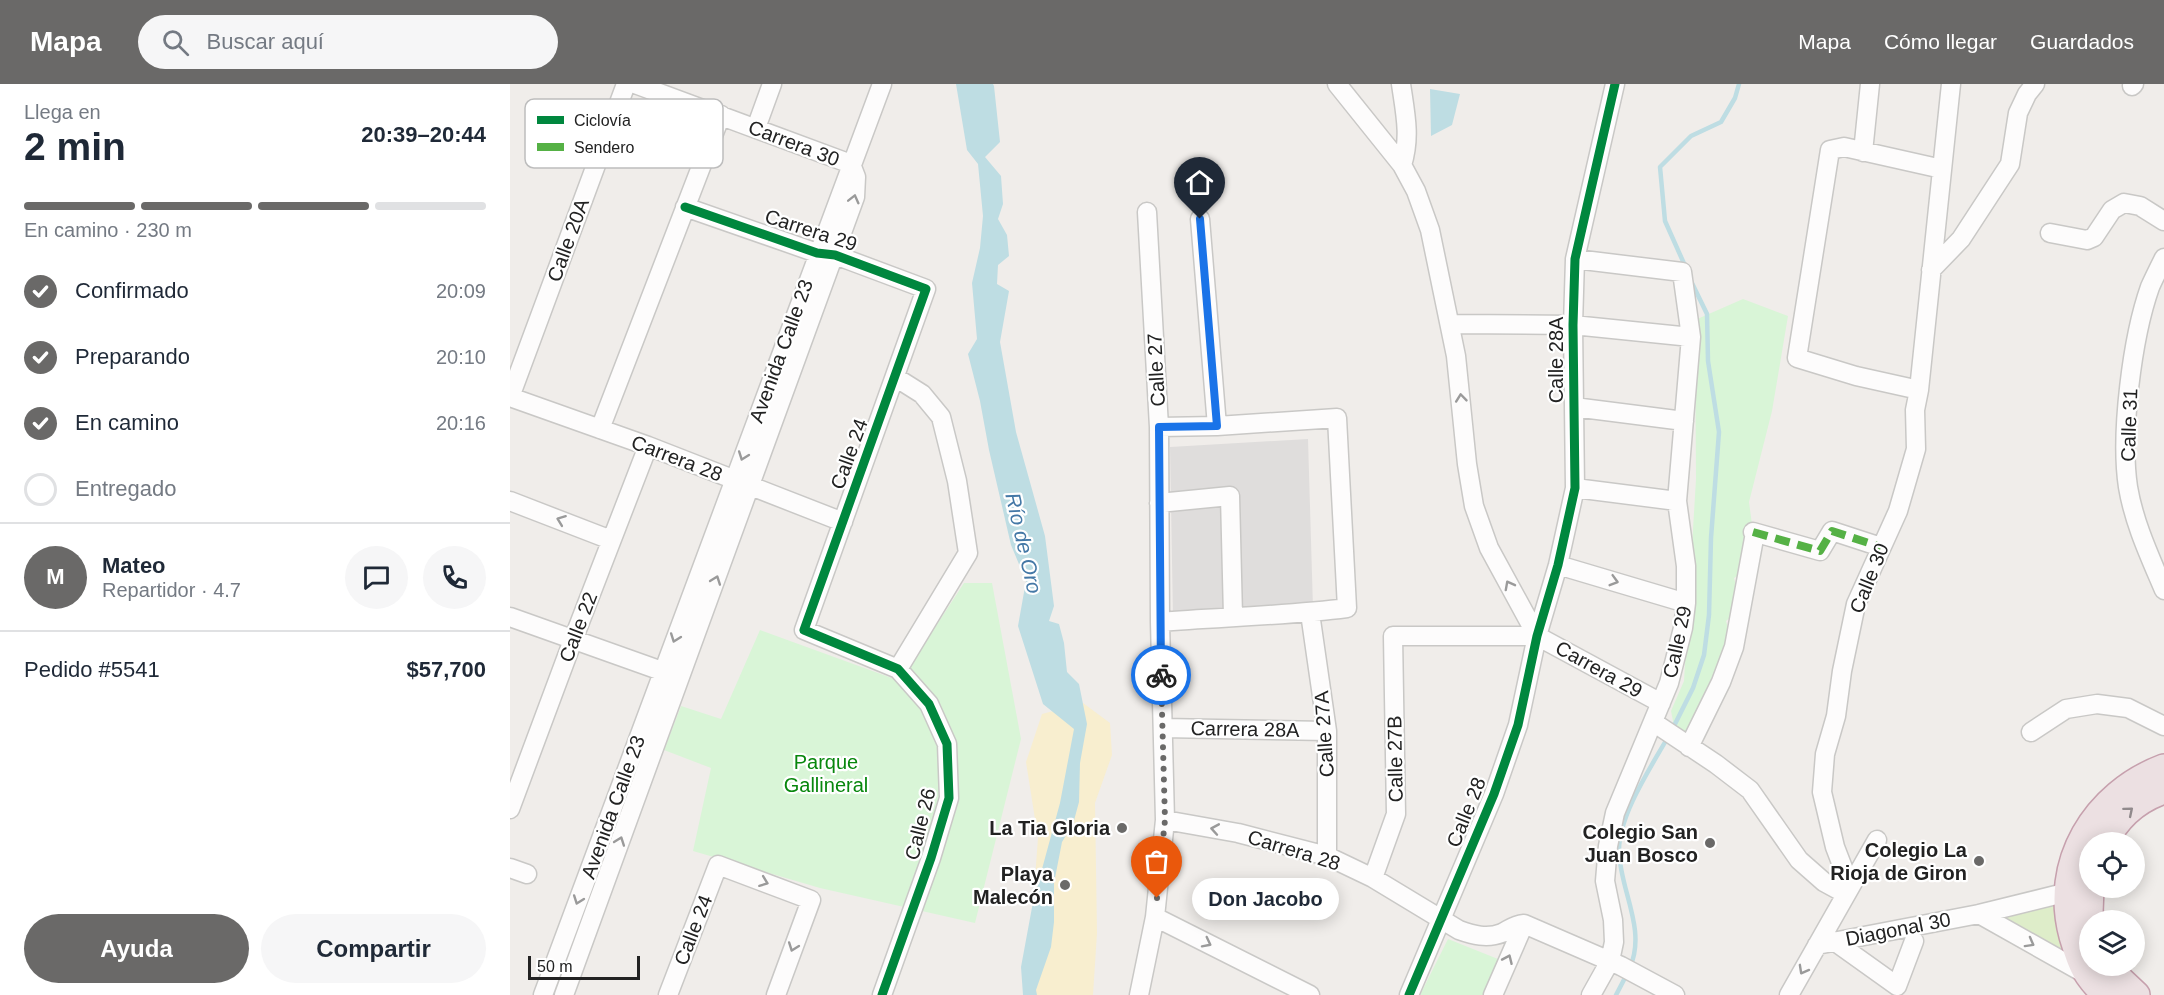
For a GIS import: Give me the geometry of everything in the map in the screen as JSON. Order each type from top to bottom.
[{"type":"highway","points":[[2086,832],[2104,806],[2130,784],[2164,768]]},
{"type":"highway","points":[[2110,832],[2124,814],[2141,801],[2164,790]]},
{"type":"highway","points":[[2079,848],[2071,872],[2079,890],[2067,915],[2076,946],[2102,979],[2119,979],[2136,995]]},
{"type":"street","name":"Calle 20A","points":[[620,99],[626,84]]},
{"type":"street","name":"Carrera 30","points":[[635,84],[669,90],[687,99]]},
{"type":"street","points":[[756,128],[772,84]]},
{"type":"street","points":[[851,164],[882,84]]},
{"type":"street","points":[[1337,84],[1402,165],[1416,191],[1430,230],[1450,324],[1474,506],[1489,548],[1538,636]]},
{"type":"street","points":[[1401,84],[1408,131],[1407,149],[1402,165]]},
{"type":"street","name":"Calle 28A","points":[[1538,636],[1558,565],[1575,488],[1573,325],[1575,259],[1615,84]]},
{"type":"street","points":[[1863,152],[1870,84]]},
{"type":"street","name":"Calle 30","points":[[1848,890],[1822,792],[1825,754],[1836,716],[1856,604],[1898,511],[1916,449],[1915,410],[1951,84]]},
{"type":"street","points":[[1931,270],[1961,239],[2010,164],[2018,113],[2027,94],[2035,84]]},
{"type":"street","name":"Carrera 30","points":[[723,117],[851,164]]},
{"type":"street","points":[[1919,390],[1856,376],[1797,358],[1830,150],[1844,147],[1942,169]]},
{"type":"street","name":"Avenida Calle 23","points":[[564,995],[680,678],[742,483],[826,254],[855,197],[856,177],[851,164]]},
{"type":"street","name":"Calle 20A","points":[[510,396],[595,168]]},
{"type":"street","points":[[600,429],[700,168]]},
{"type":"street","points":[[2050,232],[2087,240],[2094,237],[2112,210],[2124,203],[2140,206],[2164,221]]},
{"type":"street","name":"Carrera 29","points":[[685,207],[926,289]]},
{"type":"street","name":"Calle 27","points":[[1139,995],[1155,917],[1165,820],[1160,622],[1159,427],[1147,212]]},
{"type":"street","points":[[1200,219],[1217,426]]},
{"type":"street","name":"Calle 31","points":[[2164,258],[2151,287],[2141,320],[2129,397],[2126,440],[2128,486],[2137,524],[2164,590]]},
{"type":"street","name":"Calle 29","points":[[1575,259],[1682,272],[1691,337],[1677,501],[1686,566],[1686,603],[1677,657],[1661,703],[1658,725],[1615,813],[1608,846],[1605,881],[1613,920],[1616,963],[1591,995]]},
{"type":"street","name":"Calle 24","points":[[898,669],[804,630],[926,289]]},
{"type":"street","points":[[1450,324],[1573,325],[1691,337]]},
{"type":"street","points":[[895,377],[922,394],[941,417],[957,482],[968,553],[898,669]]},
{"type":"street","name":"Carrera 28","points":[[510,396],[648,446],[843,522]]},
{"type":"street","points":[[1574,407],[1684,421]]},
{"type":"street","points":[[1159,427],[1217,426],[1337,418],[1347,608],[1310,613],[1160,622]]},
{"type":"street","name":"Calle 22","points":[[510,809],[648,446]]},
{"type":"street","name":"Avenida Calle 23","points":[[543,995],[663,672],[742,483]]},
{"type":"street","points":[[1575,488],[1677,501]]},
{"type":"street","points":[[1159,503],[1230,496],[1233,616]]},
{"type":"street","points":[[510,501],[611,540]]},
{"type":"street","points":[[1686,745],[1721,682],[1734,647],[1754,533],[1820,551],[1832,531],[1881,547]]},
{"type":"street","points":[[1558,565],[1686,603]]},
{"type":"street","name":"Calle 27A","points":[[1310,613],[1327,731],[1328,856]]},
{"type":"street","points":[[510,617],[680,678]]},
{"type":"street","name":"Carrera 29","points":[[1394,636],[1538,636],[1661,703]]},
{"type":"street","name":"Calle 27B","points":[[1373,878],[1396,814],[1394,636]]},
{"type":"street","name":"Calle 28","points":[[1408,995],[1442,921],[1494,794],[1518,725],[1538,636]]},
{"type":"street","name":"Calle 26","points":[[882,995],[931,858],[949,798],[947,744],[929,704],[898,669]]},
{"type":"street","points":[[2031,732],[2066,709],[2097,704],[2128,708],[2164,726]]},
{"type":"street","points":[[1658,725],[1750,790],[1799,860],[1824,882],[1848,890]]},
{"type":"street","name":"Carrera 28A","points":[[1163,728],[1327,731]]},
{"type":"street","name":"Carrera 28","points":[[1165,820],[1238,833],[1328,856],[1373,878],[1459,930],[1482,936],[1495,936],[1514,925],[1524,924]]},
{"type":"street","points":[[1789,995],[1825,943],[1848,890],[1877,840]]},
{"type":"street","name":"Calle 24","points":[[669,995],[718,865],[811,900],[776,995]]},
{"type":"street","name":"Diagonal 30","points":[[1825,943],[1979,914],[2079,890]]},
{"type":"street","name":"Diagonal 30","points":[[1979,914],[2102,979]]},
{"type":"street","points":[[1155,917],[1310,995]]},
{"type":"street","points":[[1493,995],[1524,924],[1616,963],[1675,995]]},
{"type":"street","points":[[1825,943],[1897,986],[1914,941]]},
{"type":"shaded area","points":[[1308,439],[1313,608],[1173,618],[1170,447]]},
{"type":"green space","points":[[1743,299],[1788,316],[1772,411],[1749,502],[1753,532],[1744,572],[1734,578],[1740,602],[1737,611],[1726,621],[1731,639],[1721,655],[1723,671],[1688,737],[1675,731],[1671,711],[1684,681],[1696,479],[1695,320]]},
{"type":"green space","name":"Parque Gallineral","points":[[964,583],[992,583],[1021,739],[975,923],[820,888],[693,851],[711,768],[664,750],[681,706],[721,719],[760,630],[900,681]]},
{"type":"green space","points":[[2057,904],[2057,925],[2067,953],[1996,917]]},
{"type":"green space","points":[[1448,939],[1503,961],[1488,995],[1420,995]]},
{"type":"sand","name":"Playa Malecón","points":[[1083,703],[1110,723],[1112,755],[1095,803],[1097,933],[1093,995],[1031,995],[1029,958],[1038,838],[1026,762],[1042,714]]},
{"type":"water","name":"Río de Oro","points":[[956,84],[993,84],[994,86],[1000,142],[985,157],[1001,176],[1003,204],[998,219],[1007,235],[1009,256],[998,265],[997,284],[1009,291],[1000,342],[1016,432],[1045,536],[1054,606],[1049,621],[1059,624],[1064,643],[1067,672],[1079,684],[1087,724],[1080,763],[1079,802],[1073,824],[1062,842],[1054,883],[1054,922],[1051,947],[1036,990],[1037,995],[1023,995],[1021,967],[1033,902],[1060,803],[1074,729],[1043,704],[1018,626],[1026,581],[1011,545],[968,354],[977,339],[972,283],[980,248],[983,216],[978,164],[967,150]]},
{"type":"water","points":[[1430,89],[1460,94],[1452,125],[1431,136]]},
{"type":"waterway","points":[[1686,268],[1665,221],[1660,167],[1691,136],[1721,122],[1735,98],[1739,84]]},
{"type":"waterway","points":[[1672,730],[1693,688],[1704,655],[1709,615],[1711,538],[1719,432],[1708,361],[1707,314],[1690,279]]},
{"type":"waterway","points":[[1630,967],[1634,953],[1634,923],[1620,864],[1620,836],[1637,792],[1668,737]]},
{"type":"waterway","points":[[1616,995],[1627,974]]},
{"type":"marked path","points":[[1753,532],[1820,551],[1832,531],[1881,547]]},
{"type":"cycle path","points":[[1409,995],[1494,794],[1518,725],[1537,636],[1558,565],[1575,488],[1573,325],[1575,259],[1615,84]]},
{"type":"cycle path","points":[[685,207],[817,253],[835,255],[926,289],[804,630],[898,669],[929,704],[947,744],[949,798],[931,858],[882,995]]},
{"type":"way so far","points":[[1157,898],[1165,820],[1161,675]]},
{"type":"place","name":"La Tia Gloria","points":[[1122,828]]},
{"type":"place","name":"Colegio San Juan Bosco","points":[[1710,843]]},
{"type":"place","name":"Colegio La Rioja de Giron","points":[[1979,861]]},
{"type":"place","name":"Playa Malecón","points":[[1065,885]]},
{"type":"place","name":"Don Jacobo","points":[[1157,898]]},
{"type":"route","points":[[1161,675],[1159,427],[1217,426],[1200,219]]}]
